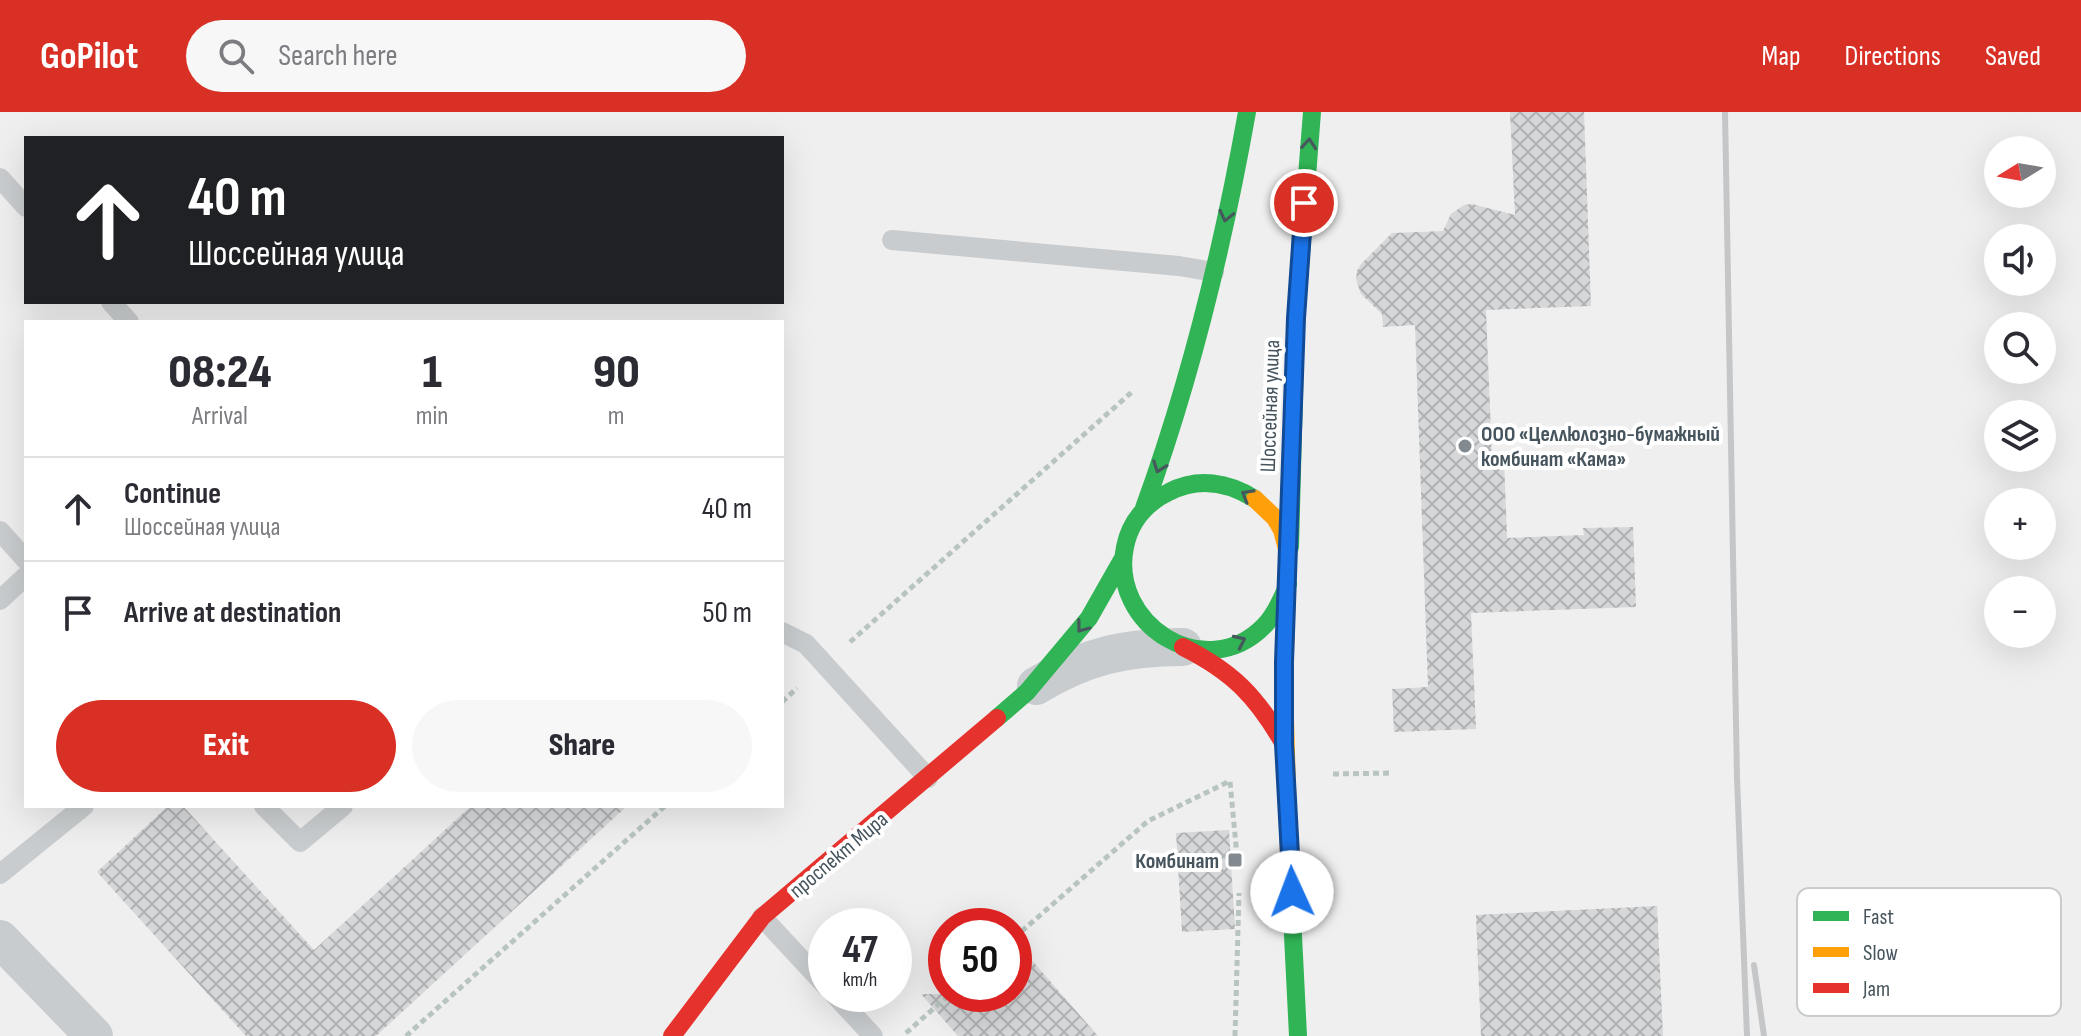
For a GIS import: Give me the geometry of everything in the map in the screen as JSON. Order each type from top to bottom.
[{"type":"main road","points":[[1247,112],[1214,272],[1175,422],[1144,508],[1128,532],[1122,560],[1125,589],[1137,614],[1157,635],[1217,663],[1237,678],[1265,710],[1284,744]]},
{"type":"main road","name":"Шоссейная улица","points":[[1289,557],[1296,318],[1312,112]]},
{"type":"main road","points":[[1144,508],[1167,491],[1190,483],[1220,482],[1245,492],[1267,508],[1282,531],[1289,557],[1284,744],[1298,1036]]},
{"type":"main road","name":"проспект Мира","points":[[672,1036],[762,917],[1027,692],[1089,618],[1122,560]]},
{"type":"main road","points":[[1183,647],[1210,650],[1236,644],[1260,630],[1278,610],[1288,584]]},
{"type":"street","name":"проспект Мира","points":[[1027,692],[1058,673],[1100,655],[1183,647]]},
{"type":"street","points":[[0,939],[94,1036]]},
{"type":"lane","points":[[0,178],[24,205]]},
{"type":"lane","points":[[892,240],[1179,266],[1214,272]]},
{"type":"lane","points":[[113,304],[127,320]]},
{"type":"lane","points":[[0,531],[24,558]]},
{"type":"lane","points":[[0,600],[24,578]]},
{"type":"lane","points":[[784,633],[806,644],[928,778]]},
{"type":"lane","points":[[0,874],[82,808]]},
{"type":"lane","points":[[266,808],[300,842],[341,808]]},
{"type":"lane","points":[[762,917],[808,967]]},
{"type":"lane","points":[[851,1012],[873,1036]]},
{"type":"path","points":[[784,700],[1141,383]]},
{"type":"path","points":[[1324,775],[1392,773]]},
{"type":"path","points":[[1032,922],[1148,821],[1230,781],[1238,870]]},
{"type":"path","points":[[406,1036],[663,808]]},
{"type":"path","points":[[1235,1036],[1240,885]]},
{"type":"path","points":[[902,1036],[929,1012]]},
{"type":"building","points":[[1510,112],[1584,112],[1591,306],[1486,310],[1492,459],[1504,458],[1507,538],[1584,535],[1583,528],[1633,527],[1636,607],[1471,613],[1476,729],[1394,732],[1392,689],[1428,687],[1415,325],[1383,327],[1382,314],[1361,294],[1357,271],[1392,233],[1443,231],[1451,214],[1464,205],[1472,204],[1515,215]]},
{"type":"building","points":[[166,808],[185,808],[314,950],[469,808],[625,808],[376,1036],[246,1036],[97,872]]},
{"type":"building","points":[[1229,830],[1235,929],[1182,932],[1176,833]]},
{"type":"building","points":[[1657,906],[1663,1036],[1481,1036],[1476,915]]},
{"type":"building","points":[[1032,961],[1098,1036],[958,1036],[937,1012],[1032,1012]]},
{"type":"railway","points":[[1725,112],[1737,778],[1747,1036]]},
{"type":"railway","points":[[1754,965],[1764,1036]]},
{"type":"traffic: fast","points":[[1144,508],[1177,411],[1204,312],[1247,112]]},
{"type":"traffic: fast","points":[[1290,547],[1296,318],[1312,112]]},
{"type":"traffic: fast","points":[[1255,499],[1224,485],[1202,483],[1180,487],[1153,502],[1135,522],[1125,547],[1124,575],[1132,600],[1146,622],[1166,638],[1190,648],[1215,650],[1240,643],[1264,626],[1275,612],[1288,584]]},
{"type":"traffic: fast","points":[[997,718],[1027,692],[1089,618],[1122,560]]},
{"type":"traffic: fast","points":[[1289,855],[1298,1036]]},
{"type":"traffic: slow","points":[[1255,499],[1275,518],[1288,553],[1284,684],[1289,855]]},
{"type":"traffic: jam","points":[[1183,647],[1216,666],[1242,687],[1284,744]]},
{"type":"traffic: jam","points":[[672,1036],[762,917],[997,718]]},
{"type":"place","name":"ООО «Целлюлозно-бумажный комбинат «Кама»","points":[[1465,446]]},
{"type":"place","name":"Комбинат","points":[[1235,860]]},
{"type":"route","points":[[1292,892],[1284,744],[1284,662],[1296,318],[1304,203]]}]
